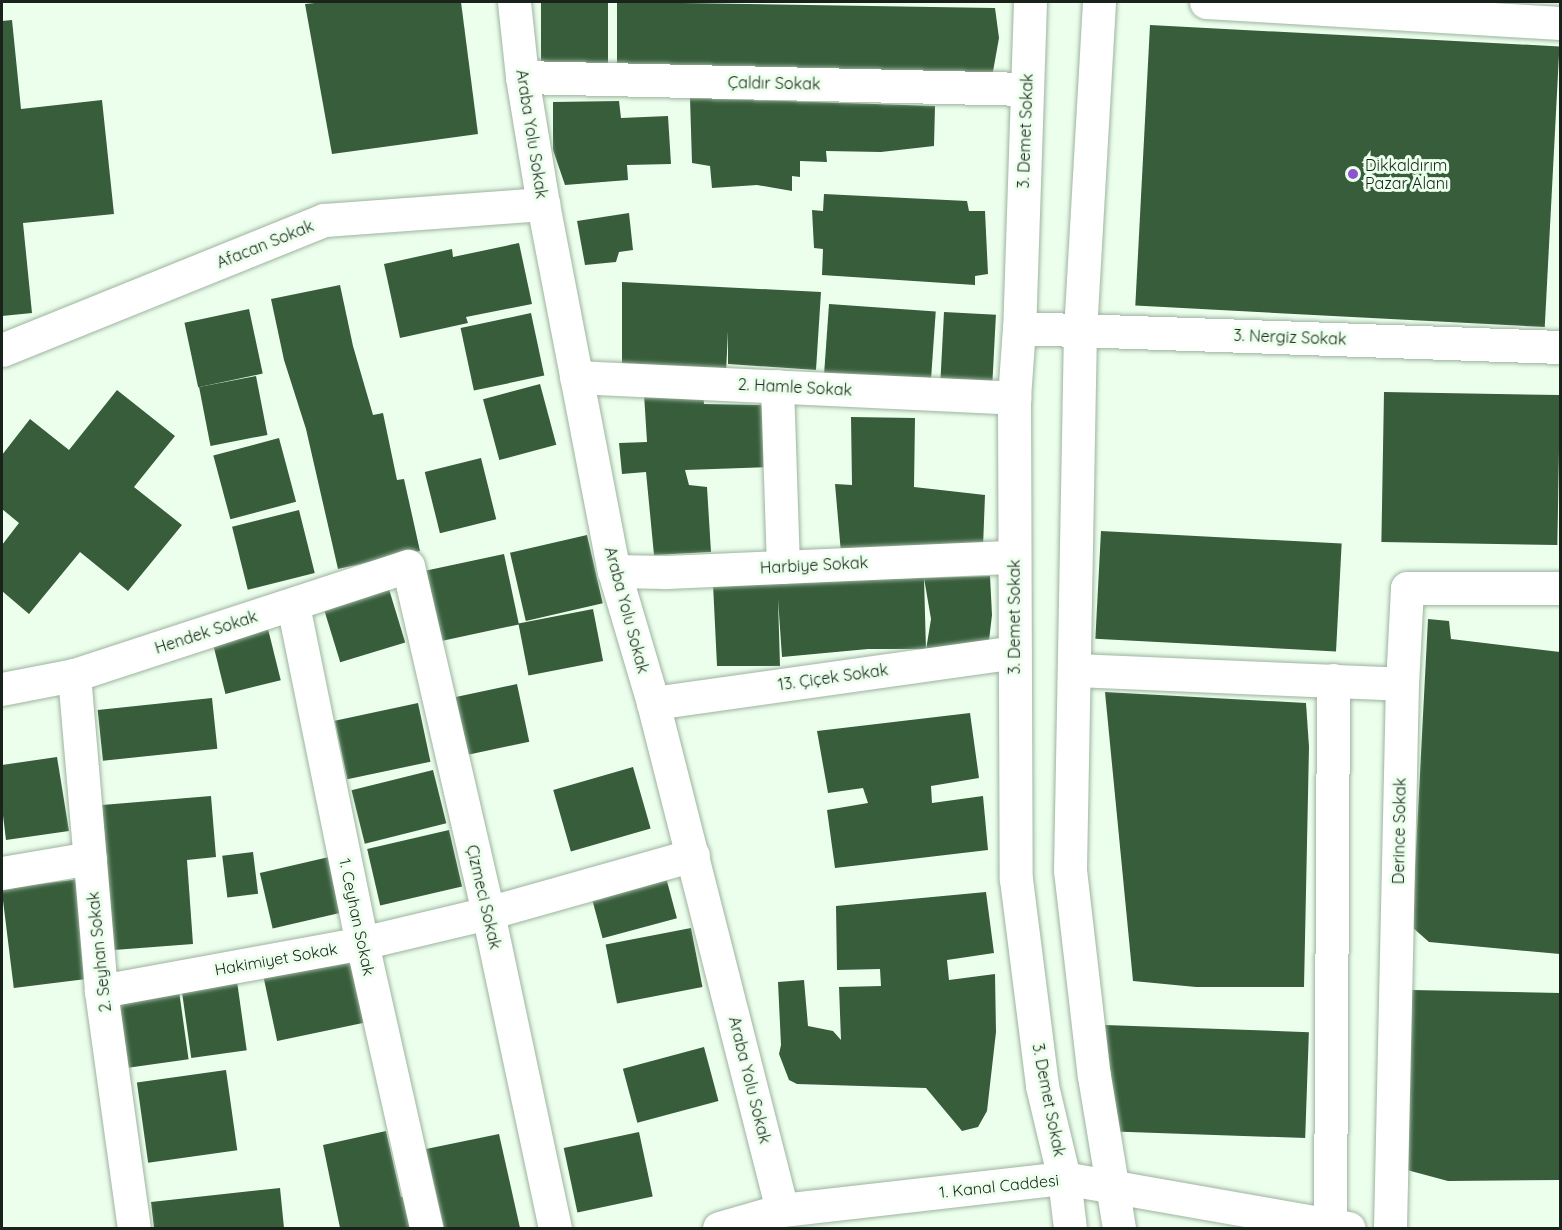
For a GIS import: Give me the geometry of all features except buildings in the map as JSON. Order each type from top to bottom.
[{"type":"street","name":"Araba Yolu Sokak","points":[[514,2],[522,77],[543,204],[614,571],[653,703],[693,855],[782,1210]]},
{"type":"street","name":"3. Demet Sokak","points":[[1030,2],[1019,328],[1014,398],[1016,879],[1042,1086],[1064,1178],[1070,1228]]},
{"type":"street","points":[[1099,2],[1080,329],[1070,870],[1094,1076],[1119,1228]]},
{"type":"street","points":[[1206,2],[1343,6],[1560,23]]},
{"type":"street","name":"Çaldır Sokak","points":[[522,77],[1026,89]]},
{"type":"street","name":"Afacan Sokak","points":[[2,350],[324,220],[543,204]]},
{"type":"street","name":"3. Nergiz Sokak","points":[[1019,328],[1560,347]]},
{"type":"street","name":"2. Hamle Sokak","points":[[576,376],[1014,398]]},
{"type":"street","points":[[777,386],[783,567]]},
{"type":"street","name":"Harbiye Sokak","points":[[614,571],[666,572],[1014,556]]},
{"type":"street","name":"Hendek Sokak","points":[[2,689],[74,675],[408,566]]},
{"type":"street","name":"Çizmeci Sokak","points":[[408,566],[488,913],[555,1228]]},
{"type":"street","name":"Derince Sokak","points":[[1390,1228],[1402,684],[1407,588],[1560,588]]},
{"type":"street","name":"1. Ceyhan Sokak","points":[[293,605],[362,943],[426,1228]]},
{"type":"street","name":"13. Çiçek Sokak","points":[[653,703],[1014,652]]},
{"type":"street","points":[[1074,670],[1402,684]]},
{"type":"street","name":"2. Seyhan Sokak","points":[[74,675],[101,991],[134,1228]]},
{"type":"street","points":[[1333,680],[1340,1227]]},
{"type":"street","name":"Hakimiyet Sokak","points":[[101,991],[362,943],[488,913],[693,855]]},
{"type":"street","points":[[2,873],[90,858]]},
{"type":"street","name":"1. Kanal Caddesi","points":[[719,1228],[782,1210],[1064,1178],[1340,1227]]},
{"type":"place","name":"Dikkaldırım Pazar Alanı","points":[[1353,174]]}]
